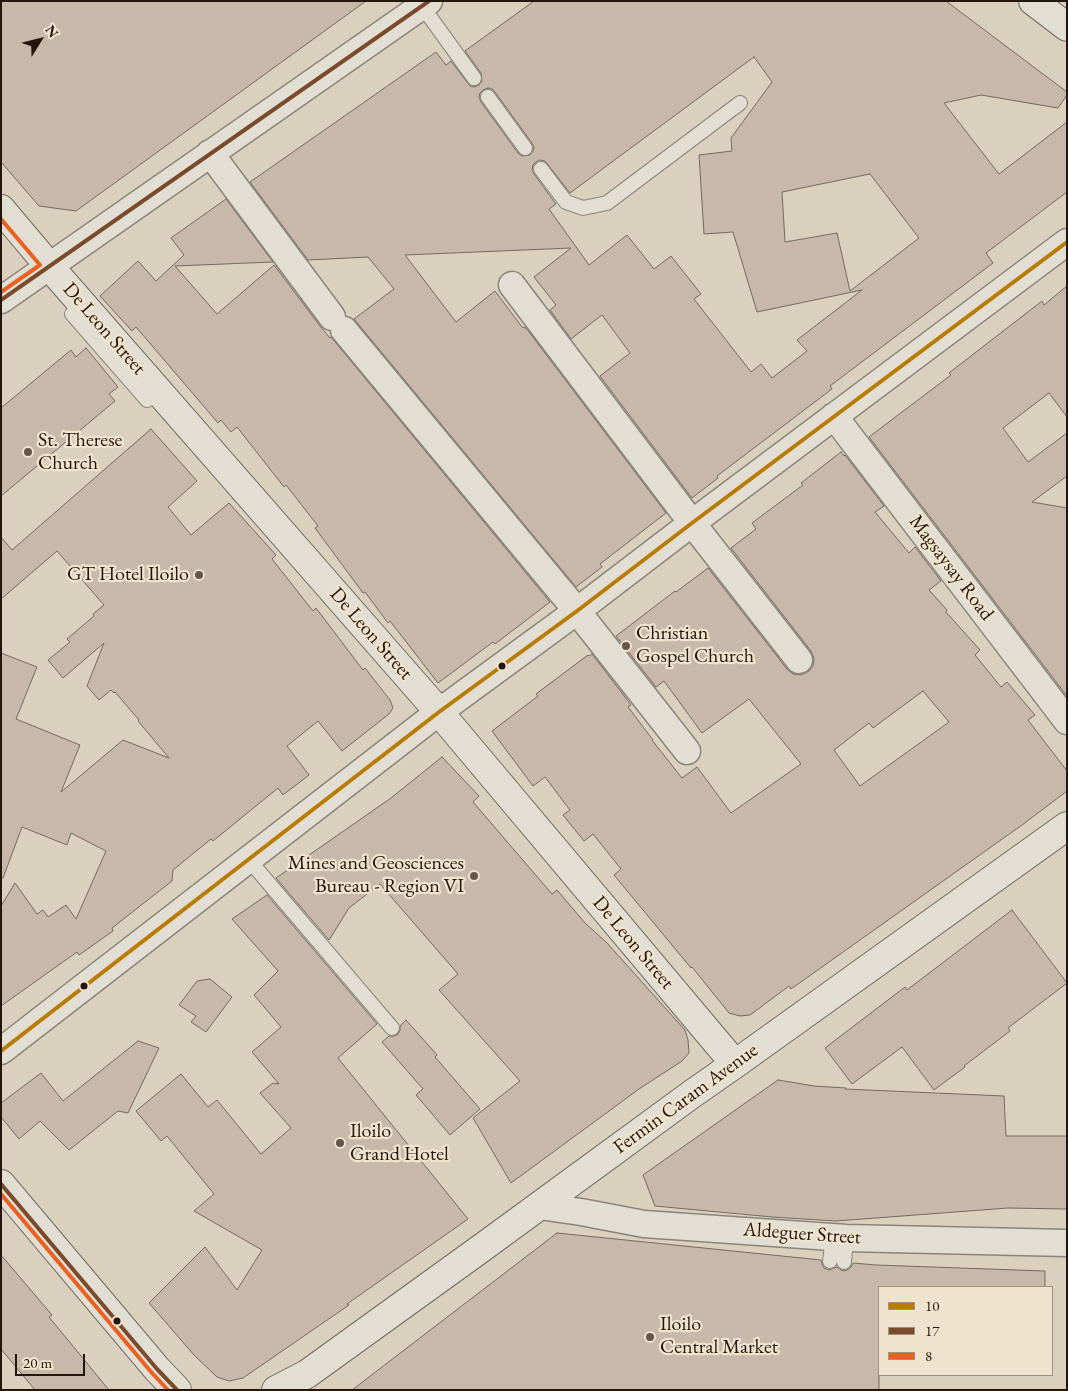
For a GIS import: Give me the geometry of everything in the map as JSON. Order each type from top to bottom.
[{"type":"street","points":[[1033,1],[1067,27]]},
{"type":"street","points":[[1,300],[425,4]]},
{"type":"street","points":[[210,153],[338,324],[577,611],[687,751]]},
{"type":"street","name":"De Leon Street","points":[[1,209],[439,712],[735,1064]]},
{"type":"street","points":[[1,1051],[439,712],[577,611],[1067,242]]},
{"type":"street","points":[[512,285],[692,523],[799,660]]},
{"type":"street","name":"Magsaysay Road","points":[[834,416],[1067,721]]},
{"type":"street","name":"Fermin Caram Avenue","points":[[276,1390],[302,1382],[692,1094],[1067,826]]},
{"type":"street","points":[[1,1184],[157,1369],[177,1390]]},
{"type":"street","name":"Aldeguer Street","points":[[539,1206],[644,1224],[838,1250],[1067,1243]]},
{"type":"lane","points":[[425,4],[474,78]]},
{"type":"lane","points":[[488,97],[525,148]]},
{"type":"lane","points":[[540,169],[566,202],[583,208],[607,203],[740,102]]},
{"type":"lane","points":[[249,860],[392,1028]]},
{"type":"building","points":[[1,1],[366,1],[76,211],[39,206],[1,162]]},
{"type":"building","points":[[534,1],[946,1],[1067,92],[1067,95],[1058,108],[981,95],[944,103],[999,174],[1067,122],[1067,192],[986,253],[993,263],[830,386],[832,389],[717,476],[718,478],[692,498],[600,376],[630,353],[602,315],[571,339],[550,310],[556,305],[534,277],[571,248],[405,255],[456,322],[495,291],[522,327],[526,328],[666,513],[600,564],[602,567],[576,587],[354,319],[394,289],[368,257],[308,260],[250,182],[436,52],[446,65],[451,61],[470,86],[479,85],[482,81],[481,73],[465,51]],"holes":[[[754,57],[772,82],[731,138],[732,151],[699,155],[704,234],[733,232],[757,312],[862,290],[797,340],[807,351],[772,378],[761,364],[751,372],[694,299],[701,294],[671,256],[654,269],[627,235],[589,265],[549,209],[556,204],[534,174],[532,170],[533,165],[540,160],[545,161],[570,193]],[[488,88],[495,92],[532,143],[534,147],[530,155],[522,156],[518,153],[481,102],[480,93]],[[870,174],[919,238],[850,291],[837,233],[785,242],[782,192]]]},
{"type":"building","points":[[226,199],[273,262],[175,266],[217,314],[274,265],[320,326],[550,602],[495,644],[493,642],[438,683],[390,621],[388,623],[365,592],[363,593],[315,528],[318,526],[286,485],[284,487],[237,427],[231,432],[221,420],[218,423],[136,327],[132,331],[100,296],[138,261],[156,281],[184,255],[171,238]]},
{"type":"building","points":[[1067,286],[1067,417],[1049,393],[1003,428],[1028,462],[1067,433],[1067,476],[1032,502],[1067,508],[1067,696],[869,437],[951,375],[949,373],[1042,301],[1044,305]]},
{"type":"building","name":"St. Therese Church","points":[[86,348],[118,387],[109,394],[115,401],[1,496],[1,408],[71,350],[76,357]]},
{"type":"building","points":[[151,429],[197,481],[168,507],[191,535],[229,503],[276,555],[272,559],[313,611],[316,608],[363,670],[365,668],[390,700],[393,708],[389,714],[342,751],[318,721],[287,746],[309,775],[283,795],[278,788],[213,841],[211,839],[173,870],[172,881],[112,928],[113,931],[79,955],[77,952],[1,1006],[1,906],[15,883],[37,914],[43,910],[48,917],[66,905],[76,919],[106,851],[71,833],[67,845],[22,827],[3,878],[1,878],[1,653],[37,667],[16,719],[80,745],[61,792],[123,740],[169,758],[115,692],[111,690],[99,700],[87,686],[104,643],[63,678],[48,660],[70,642],[67,639],[104,605],[57,551],[1,599],[1,537],[12,550]]},
{"type":"building","points":[[841,452],[845,455],[884,506],[875,512],[909,553],[915,547],[941,581],[929,590],[980,650],[975,655],[1001,687],[1007,682],[1035,715],[1028,720],[1067,771],[1067,791],[791,989],[789,986],[750,1015],[740,1016],[729,1013],[614,875],[621,869],[593,834],[584,841],[563,815],[570,810],[545,777],[533,786],[492,731],[538,696],[536,694],[588,655],[592,654],[631,705],[628,707],[682,778],[697,767],[731,813],[801,764],[749,699],[702,733],[664,681],[656,687],[616,636],[708,568],[787,669],[793,674],[801,675],[809,671],[813,666],[814,658],[811,651],[731,548],[756,529],[752,523],[803,485],[801,483]],"holes":[[[923,691],[949,722],[860,786],[834,750],[869,723],[873,728]]]},
{"type":"building","points":[[442,757],[479,796],[473,802],[552,894],[557,890],[585,923],[607,943],[685,1030],[688,1040],[689,1053],[682,1061],[639,1089],[511,1183],[473,1118],[520,1081],[439,990],[458,974],[380,884],[349,908],[329,940],[276,878],[391,798]]},
{"type":"building","points":[[267,895],[377,1024],[338,1058],[468,1219],[347,1304],[349,1305],[243,1378],[229,1381],[217,1377],[194,1355],[149,1303],[205,1247],[237,1290],[262,1250],[194,1211],[214,1194],[167,1136],[161,1141],[136,1111],[181,1074],[208,1107],[217,1100],[261,1154],[291,1128],[260,1093],[273,1083],[279,1084],[252,1052],[281,1027],[254,995],[278,971],[232,919]]},
{"type":"building","points":[[1012,910],[1067,983],[1008,1028],[1010,1031],[934,1090],[902,1047],[852,1084],[825,1048],[905,987],[907,990]]},
{"type":"building","points":[[210,979],[232,997],[206,1032],[191,1022],[196,1016],[179,1005],[197,981]]},
{"type":"building","points":[[406,1020],[480,1109],[450,1135],[416,1095],[423,1089],[382,1042],[389,1036],[398,1034],[400,1026]]},
{"type":"building","points":[[138,1041],[159,1048],[128,1113],[118,1111],[69,1150],[40,1121],[19,1139],[1,1117],[1,1103],[41,1073],[63,1101]]},
{"type":"building","points":[[778,1080],[845,1089],[1004,1096],[1006,1136],[1067,1136],[1067,1209],[1008,1208],[836,1221],[655,1206],[643,1175]]},
{"type":"building","name":"Iloilo Central Market","points":[[557,1233],[821,1260],[824,1268],[829,1270],[837,1267],[843,1271],[847,1270],[853,1263],[1045,1271],[1045,1286],[878,1286],[879,1390],[352,1390]]},
{"type":"building","points":[[1,1255],[52,1315],[49,1317],[109,1390],[35,1390],[1,1349]]},
{"type":"transit line","name":"17","points":[[1,300],[429,1]]},
{"type":"transit line","name":"8","points":[[1,219],[40,265],[1,292]]},
{"type":"transit line","name":"10","points":[[1,1051],[439,712],[577,611],[1067,242]]},
{"type":"transit line","name":"17","points":[[1,1184],[157,1369],[177,1390]]},
{"type":"transit line","name":"8","points":[[1,1194],[168,1390]]},
{"type":"place","name":"St. Therese Church","points":[[28,452]]},
{"type":"place","name":"GT Hotel Iloilo","points":[[199,575]]},
{"type":"place","name":"Christian Gospel Church","points":[[626,646]]},
{"type":"place","name":"Mines and Geosciences Bureau - Region VI","points":[[474,876]]},
{"type":"place","name":"Iloilo Grand Hotel","points":[[340,1143]]},
{"type":"place","name":"Iloilo Central Market","points":[[650,1337]]}]
